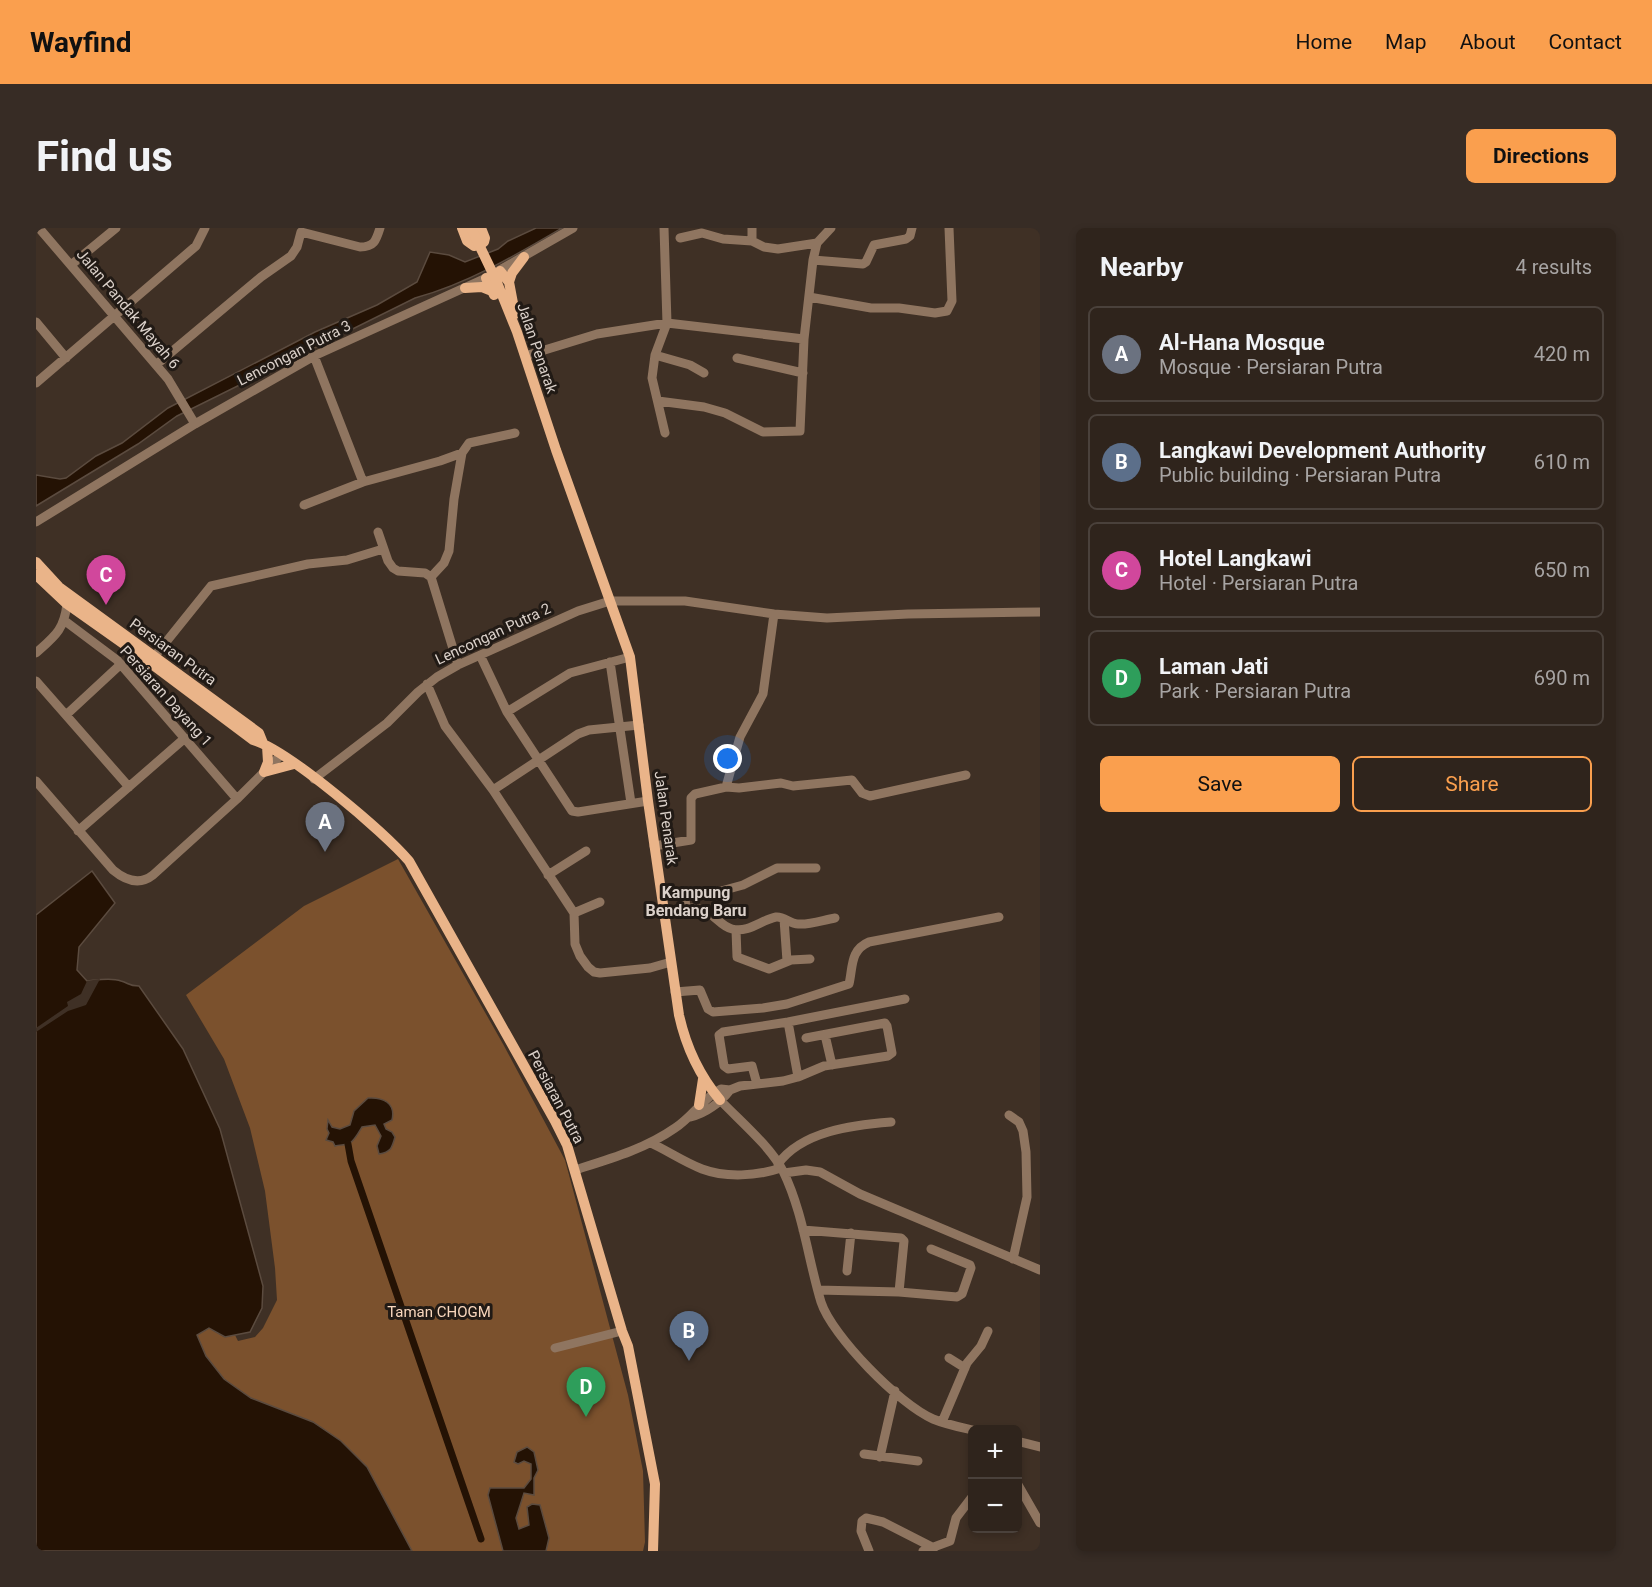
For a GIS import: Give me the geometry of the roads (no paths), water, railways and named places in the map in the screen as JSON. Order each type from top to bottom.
[{"type":"main road","points":[[462,228],[466,241],[474,246],[484,242],[482,228]]},
{"type":"main road","name":"Jalan Penarak","points":[[471,228],[517,332],[630,657],[675,992],[684,1035],[703,1079],[717,1097]]},
{"type":"main road","points":[[517,332],[509,282],[512,273],[524,257]]},
{"type":"main road","points":[[494,280],[518,351],[526,361]]},
{"type":"main road","points":[[465,288],[482,287],[494,280],[509,282]]},
{"type":"main road","name":"Persiaran Putra","points":[[36,562],[59,587],[259,734],[265,744]]},
{"type":"main road","name":"Persiaran Putra","points":[[36,575],[67,604],[253,740],[265,744],[314,778],[389,839],[409,861],[555,1120],[575,1170],[628,1346],[655,1484],[653,1551]]},
{"type":"main road","points":[[264,772],[268,762],[265,744]]},
{"type":"main road","points":[[264,772],[294,764]]},
{"type":"main road","points":[[702,1108],[703,1079]]},
{"type":"street","name":"Jalan Pandak Mayah 6","points":[[39,228],[156,365],[178,395],[195,424]]},
{"type":"street","points":[[71,265],[116,228]]},
{"type":"street","points":[[36,383],[196,246],[205,228]]},
{"type":"street","points":[[156,365],[261,277],[291,256],[297,247],[301,230],[360,248],[371,246],[380,228]]},
{"type":"street","points":[[494,280],[524,257],[573,228]]},
{"type":"street","points":[[664,228],[667,323],[655,356],[652,378],[665,433]]},
{"type":"street","points":[[752,228],[752,241]]},
{"type":"street","points":[[658,401],[704,407],[725,413],[763,432],[797,432],[801,427],[804,339],[813,260],[817,243],[831,228]]},
{"type":"street","points":[[813,260],[863,264],[874,245],[906,239],[910,237],[912,228]]},
{"type":"street","points":[[809,297],[871,308],[899,308],[935,313],[947,311],[952,301],[949,228]]},
{"type":"street","points":[[680,238],[702,233],[723,239],[752,241],[764,247],[778,249],[817,243]]},
{"type":"street","name":"Lencongan Putra 3","points":[[37,522],[195,424],[314,356],[465,288]]},
{"type":"street","points":[[36,322],[66,358]]},
{"type":"street","points":[[526,361],[597,334],[667,323],[804,339]]},
{"type":"street","points":[[314,356],[363,482]]},
{"type":"street","points":[[655,356],[690,365],[704,373]]},
{"type":"street","points":[[737,358],[803,373]]},
{"type":"street","points":[[431,577],[444,563],[449,550],[462,453],[469,443],[515,433]]},
{"type":"street","points":[[304,505],[363,482],[462,453]]},
{"type":"street","points":[[378,532],[383,549],[393,568],[398,571],[425,573],[431,577],[459,665]]},
{"type":"street","points":[[154,657],[211,586],[308,564],[347,560],[383,549]]},
{"type":"street","name":"Lencongan Putra 2","points":[[314,778],[387,723],[427,684],[480,655],[578,611],[610,601],[685,601],[774,614],[827,618],[1040,612]]},
{"type":"street","points":[[36,653],[58,632],[65,621],[67,604]]},
{"type":"street","points":[[726,787],[740,736],[763,694],[774,614]]},
{"type":"street","name":"Persiaran Dayang 1","points":[[65,621],[121,664],[237,799]]},
{"type":"street","points":[[480,655],[507,712],[572,811],[648,801]]},
{"type":"street","points":[[507,712],[570,673],[630,657]]},
{"type":"street","points":[[610,662],[631,803]]},
{"type":"street","points":[[66,715],[121,664]]},
{"type":"street","points":[[36,681],[129,787]]},
{"type":"street","points":[[427,684],[445,726],[493,790],[574,913],[575,944],[580,956],[594,972],[650,968],[671,962]]},
{"type":"street","points":[[493,790],[578,734],[589,730],[639,725]]},
{"type":"street","points":[[78,831],[185,738]]},
{"type":"street","points":[[36,781],[113,870],[124,878],[136,881],[148,879],[237,799],[281,755]]},
{"type":"street","points":[[654,846],[691,840],[691,798],[695,794],[726,787],[739,788],[781,783],[793,786],[852,780],[862,793],[870,796],[966,775]]},
{"type":"street","points":[[548,875],[586,851]]},
{"type":"street","points":[[686,908],[686,898],[689,894],[721,891],[743,885],[777,868],[816,868]]},
{"type":"street","points":[[574,913],[600,902]]},
{"type":"street","points":[[664,913],[686,908],[704,910],[726,927],[736,930],[748,929],[775,918],[794,924],[835,918]]},
{"type":"street","points":[[675,992],[700,990],[708,1009],[713,1012],[787,1004],[849,984],[856,950],[869,942],[999,917]]},
{"type":"street","points":[[784,919],[788,961]]},
{"type":"street","points":[[736,930],[737,957],[769,969],[797,958],[810,959]]},
{"type":"street","points":[[757,1084],[752,1066],[728,1069],[724,1066],[719,1035],[723,1032],[905,999]]},
{"type":"street","points":[[788,1022],[798,1077]]},
{"type":"street","points":[[575,1170],[651,1143],[717,1097],[740,1086],[783,1082],[824,1066],[888,1056],[892,1053],[887,1026],[883,1023],[806,1038]]},
{"type":"street","points":[[825,1035],[832,1065]]},
{"type":"street","name":"Jalan Penarak","points":[[717,1097],[781,1168],[803,1230],[822,1303],[833,1325],[858,1355],[895,1392],[922,1413],[942,1422],[968,1429]]},
{"type":"street","points":[[702,1108],[731,1113]]},
{"type":"street","points":[[1009,1115],[1019,1122],[1026,1140],[1027,1174],[1027,1197],[1013,1258]]},
{"type":"street","points":[[781,1168],[791,1150],[812,1138],[853,1127],[891,1122]]},
{"type":"street","points":[[651,1143],[702,1169],[715,1173],[752,1174],[781,1168],[820,1172],[871,1199],[1040,1270]]},
{"type":"street","points":[[803,1230],[903,1239],[899,1292]]},
{"type":"street","points":[[847,1271],[851,1233]]},
{"type":"street","points":[[818,1290],[899,1292],[957,1297],[962,1294],[970,1265],[931,1249]]},
{"type":"street","points":[[555,1348],[622,1331]]},
{"type":"street","points":[[942,1422],[965,1368],[981,1346],[988,1331]]},
{"type":"street","points":[[949,1358],[965,1368]]},
{"type":"street","points":[[880,1457],[895,1392]]},
{"type":"street","points":[[1022,1442],[1040,1447]]},
{"type":"street","points":[[864,1454],[918,1461]]},
{"type":"street","points":[[1022,1492],[1040,1523]]},
{"type":"street","points":[[923,1551],[950,1541],[956,1518],[968,1502]]},
{"type":"street","points":[[869,1551],[861,1527],[862,1521],[866,1518],[883,1522],[934,1548]]},
{"type":"waterway","points":[[348,1144],[351,1161],[481,1539]]},
{"type":"place","name":"Hotel Langkawi","points":[[106,605]]},
{"type":"place","name":"Al-Hana Mosque","points":[[325,852]]},
{"type":"place","name":"Langkawi Development Authority","points":[[689,1361]]},
{"type":"place","name":"Laman Jati","points":[[586,1417]]},
{"type":"district","name":"Kampung Bendang Baru","points":[[696,901]]},
{"type":"park label","name":"Taman CHOGM","points":[[439,1312]]}]
